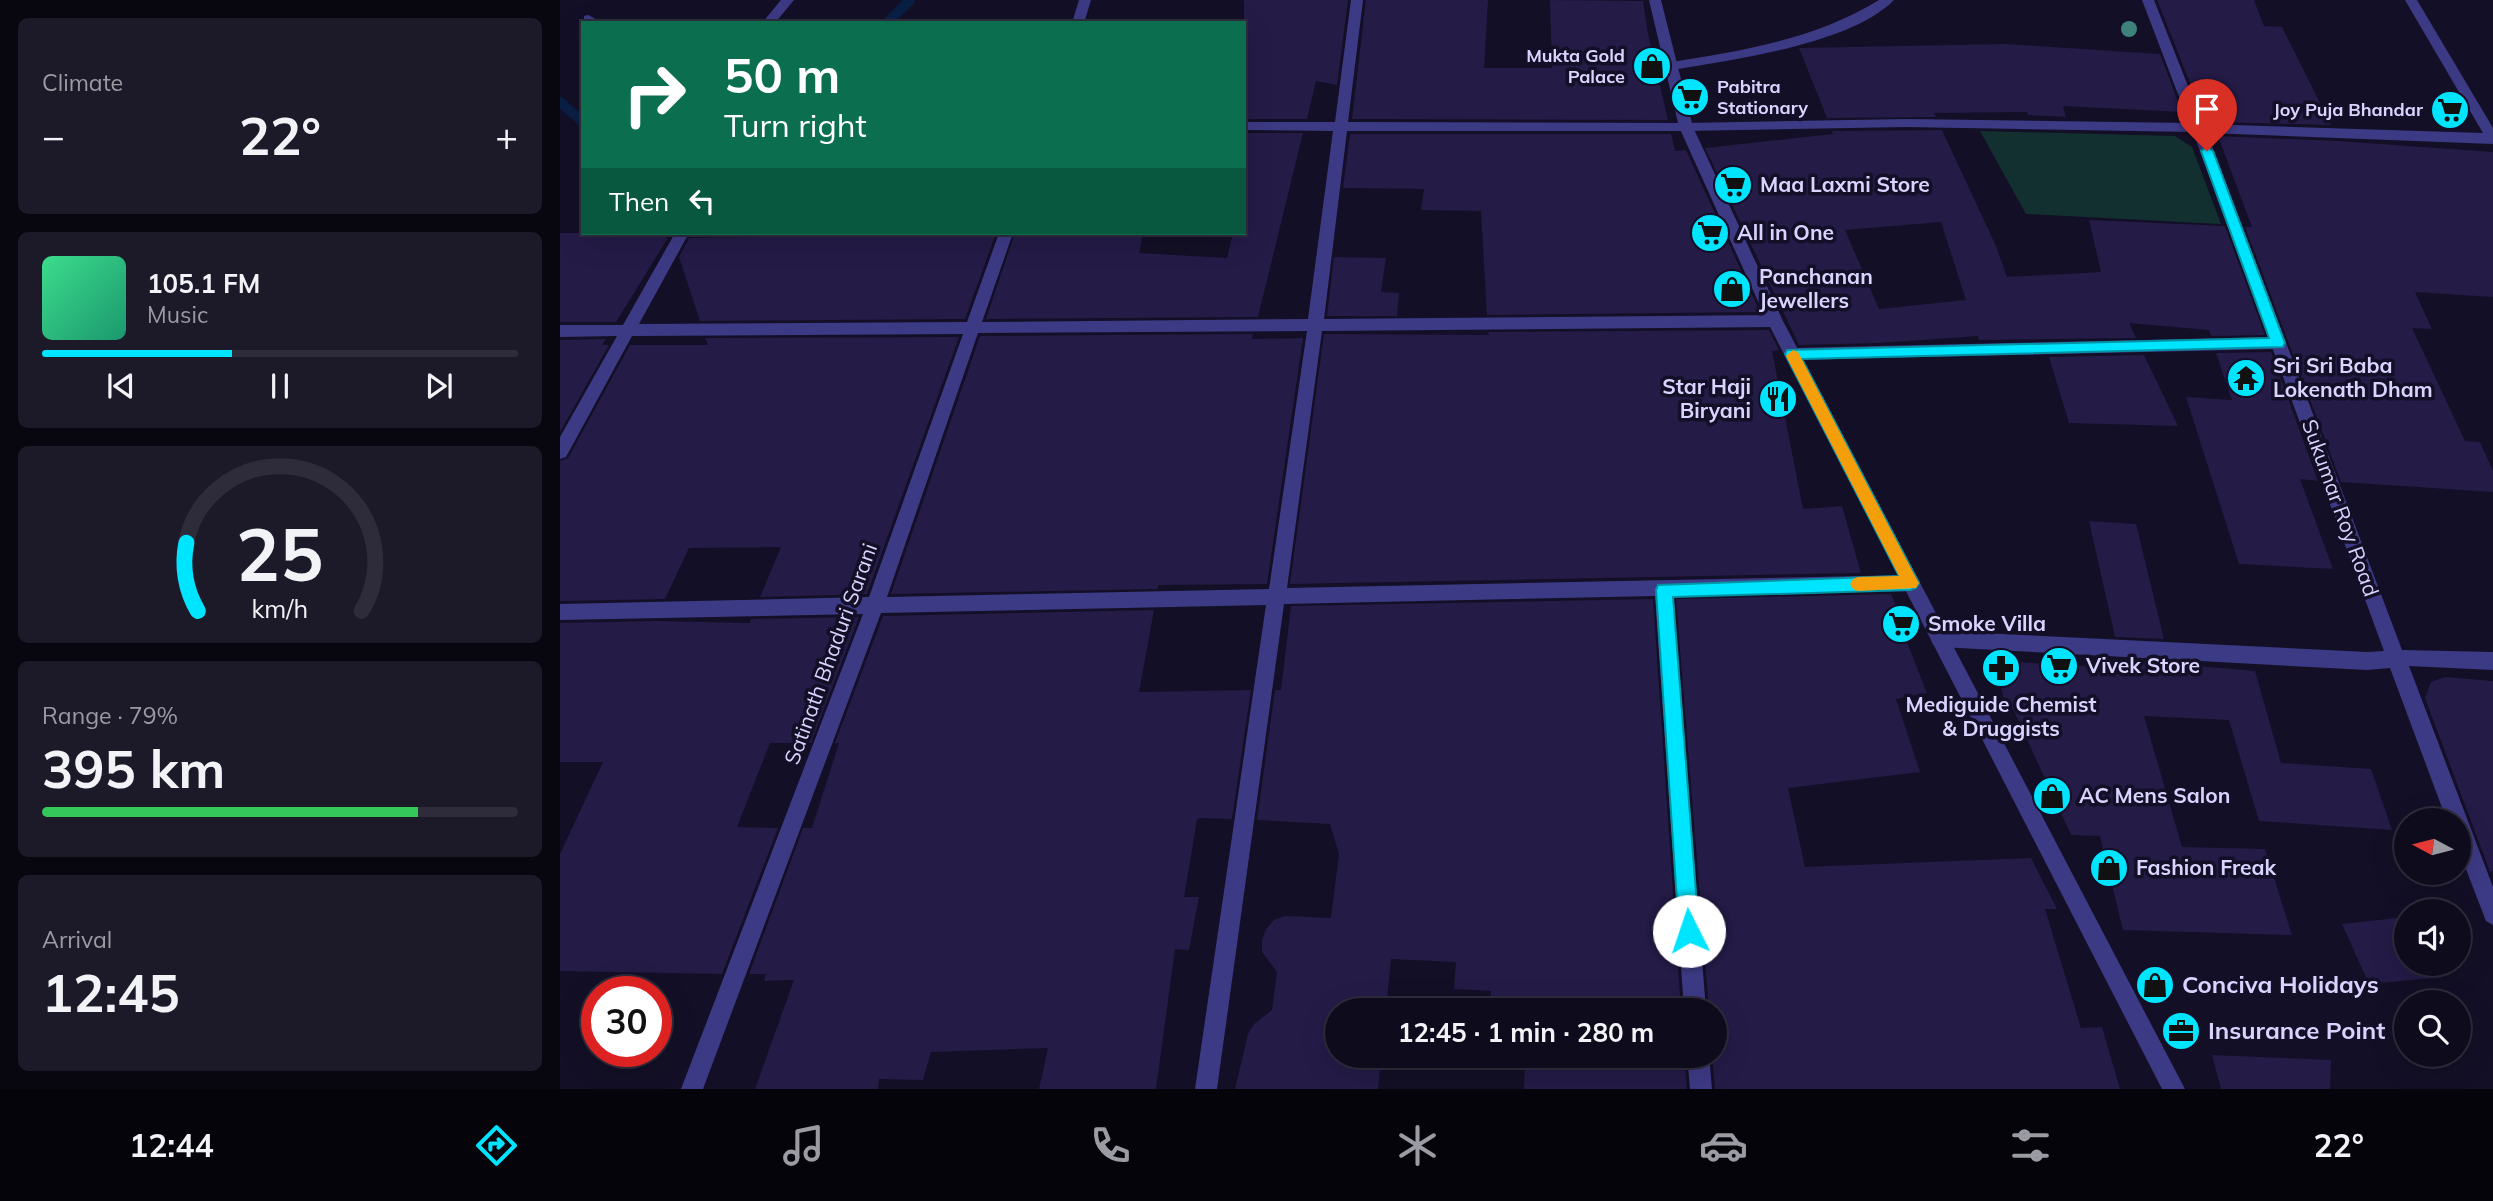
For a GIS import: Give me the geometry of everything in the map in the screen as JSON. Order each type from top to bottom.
[{"type":"street","points":[[770,21],[788,0]]},
{"type":"street","points":[[1079,21],[1085,0]]},
{"type":"street","points":[[1206,1089],[1343,127],[1357,0]]},
{"type":"street","points":[[1655,0],[1686,127],[1775,321],[2174,1089]]},
{"type":"street","points":[[1672,66],[1804,40],[1844,24],[1888,0]]},
{"type":"street","name":"Sukumar Roy Road","points":[[2148,0],[2452,808]]},
{"type":"street","points":[[2411,0],[2493,138]]},
{"type":"street","points":[[1246,126],[1686,127],[1906,123],[2198,128],[2493,138]]},
{"type":"street","points":[[560,452],[681,235]]},
{"type":"street","name":"Satinath Bhaduri Sarani","points":[[692,1089],[875,605],[1005,235]]},
{"type":"street","points":[[560,331],[1315,327],[1775,321]]},
{"type":"street","points":[[1792,354],[2278,343]]},
{"type":"street","points":[[560,612],[1910,583]]},
{"type":"street","points":[[1664,590],[1694,998]]},
{"type":"street","points":[[1940,639],[2178,653],[2493,661]]},
{"type":"street","name":"Sukumar Roy Road","points":[[2471,857],[2493,914]]},
{"type":"street","points":[[1699,1068],[1701,1089]]},
{"type":"green space","points":[[1980,131],[2175,136],[2192,147],[2221,224],[2026,214]]},
{"type":"building","points":[[1244,0],[1348,0],[1337,85],[1316,81],[1307,119],[1246,119]]},
{"type":"building","points":[[1366,0],[1488,0],[1484,68],[1552,68],[1550,0],[1643,1],[1668,120],[1352,119]]},
{"type":"building","points":[[2157,0],[2254,0],[2264,26],[2282,27],[2331,125],[2212,122],[2207,113],[2202,113]]},
{"type":"building","points":[[2006,44],[2160,54],[2182,112],[2063,106],[2066,117],[2028,115],[2027,112],[1934,113],[1936,117],[1827,118],[1799,48]]},
{"type":"building","points":[[1942,130],[1996,246],[2007,277],[2101,272],[2089,220],[2225,226],[2265,335],[2211,336],[2209,330],[2129,323],[2136,338],[1979,340],[1978,336],[1799,345],[1705,148],[1833,134],[1832,131]],"holes":[[[1941,222],[1966,300],[1879,309],[1845,230]]]},
{"type":"building","points":[[1246,133],[1303,133],[1258,317],[986,319],[1014,235],[1143,235],[1139,253],[1227,258],[1233,235],[1246,235]]},
{"type":"building","points":[[1350,134],[1671,134],[1675,151],[1686,150],[1760,312],[1487,315],[1481,211],[1421,210],[1424,189],[1343,188]]},
{"type":"building","points":[[2218,136],[2493,152],[2493,297],[2415,292],[2432,329],[2412,328],[2465,441],[2480,442],[2493,471],[2493,492],[2341,482],[2245,227],[2252,227]]},
{"type":"building","points":[[560,233],[667,235],[665,238],[668,238],[616,322],[560,322]]},
{"type":"building","points":[[995,235],[965,319],[700,321],[679,257],[689,238]]},
{"type":"building","points":[[1334,257],[1386,258],[1381,292],[1399,293],[1397,316],[1327,316]]},
{"type":"building","points":[[1769,330],[1779,350],[1772,351],[1803,509],[1842,506],[1861,573],[1290,584],[1324,334],[1489,335],[1488,332]]},
{"type":"building","points":[[1253,334],[1252,339],[1303,338],[1267,584],[1158,585],[1158,589],[891,594],[980,336]]},
{"type":"building","points":[[959,337],[867,594],[760,597],[781,547],[689,548],[665,599],[560,601],[560,461],[568,458],[630,345],[708,345],[705,338]]},
{"type":"building","points":[[606,339],[602,345],[609,345],[560,432],[560,340]]},
{"type":"building","points":[[2271,352],[2318,481],[2300,479],[2333,569],[2239,564],[2186,397],[2232,400],[2216,353]]},
{"type":"building","points":[[2144,355],[2178,426],[2069,423],[2049,357]]},
{"type":"building","points":[[2089,521],[2136,524],[2164,639],[2115,637]]},
{"type":"building","points":[[1891,594],[1912,641],[1907,642],[1927,693],[1896,699],[1920,772],[1788,788],[1805,867],[2031,858],[2057,909],[2045,909],[2081,1028],[2102,1027],[2120,1089],[1715,1089],[1713,1068],[1727,1068],[1727,998],[1708,998],[1676,599]]},
{"type":"building","points":[[1653,599],[1680,998],[1491,998],[1491,991],[1454,989],[1456,962],[1391,959],[1387,998],[1325,998],[1325,1068],[1380,1068],[1378,1089],[1235,1089],[1248,1034],[1254,1024],[1272,1010],[1277,972],[1262,952],[1266,929],[1274,920],[1285,916],[1331,918],[1339,854],[1330,824],[1257,820],[1275,690],[1281,690],[1291,606]]},
{"type":"building","points":[[1154,610],[1139,692],[1251,690],[1232,819],[1197,820],[1184,897],[1199,897],[1189,950],[1175,949],[1156,1089],[1039,1089],[1048,1048],[931,1052],[923,1080],[879,1079],[878,1089],[755,1089],[794,980],[764,981],[766,974],[749,974],[803,828],[812,828],[839,743],[835,743],[883,616]]},
{"type":"building","points":[[859,617],[811,743],[770,743],[737,827],[778,828],[722,974],[560,971],[560,854],[603,762],[560,762],[560,623],[750,623],[751,619]]},
{"type":"building","points":[[2120,659],[2255,671],[2281,763],[2371,769],[2392,830],[2259,821],[2229,720],[2144,716],[2182,847],[2265,849],[2292,935],[2123,930],[2100,836],[2071,835],[2013,709],[2005,708],[1997,661],[2122,668]]},
{"type":"building","points":[[2445,677],[2493,681],[2493,871],[2490,872],[2471,821],[2471,808],[2466,808],[2425,698],[2431,682]]},
{"type":"building","points":[[2394,918],[2394,976],[2443,977],[2369,984],[2342,924]]},
{"type":"building","points":[[2212,1055],[2331,1060],[2330,1089],[2221,1089]]},
{"type":"building","points":[[1525,1068],[1685,1068],[1687,1089],[1524,1089]]},
{"type":"waterway","points":[[889,21],[910,0]]},
{"type":"waterway","points":[[560,102],[581,120]]},
{"type":"slow traffic","points":[[1793,356],[1910,583],[1858,584]]},
{"type":"place","name":"Mukta Gold Palace","points":[[1652,66]]},
{"type":"place","name":"Pabitra Stationary","points":[[1690,97]]},
{"type":"place","name":"Joy Puja Bhandar","points":[[2450,110]]},
{"type":"place","name":"Maa Laxmi Store","points":[[1733,185]]},
{"type":"place","name":"All in One","points":[[1710,233]]},
{"type":"place","name":"Panchanan Jewellers","points":[[1732,289]]},
{"type":"place","name":"Sri Sri Baba Lokenath Dham","points":[[2246,378]]},
{"type":"place","name":"Star Haji Biryani","points":[[1778,399]]},
{"type":"place","name":"Smoke Villa","points":[[1901,624]]},
{"type":"place","name":"Vivek Store","points":[[2059,666]]},
{"type":"place","name":"Mediguide Chemist & Druggists","points":[[2001,668]]},
{"type":"place","name":"AC Mens Salon","points":[[2052,796]]},
{"type":"place","name":"Fashion Freak","points":[[2109,868]]},
{"type":"place","name":"Conciva Holidays","points":[[2155,985]]},
{"type":"place","name":"Insurance Point","points":[[2181,1031]]},
{"type":"route","points":[[1689,931],[1664,590],[1910,583],[1792,354],[2278,343],[2207,151]]}]
